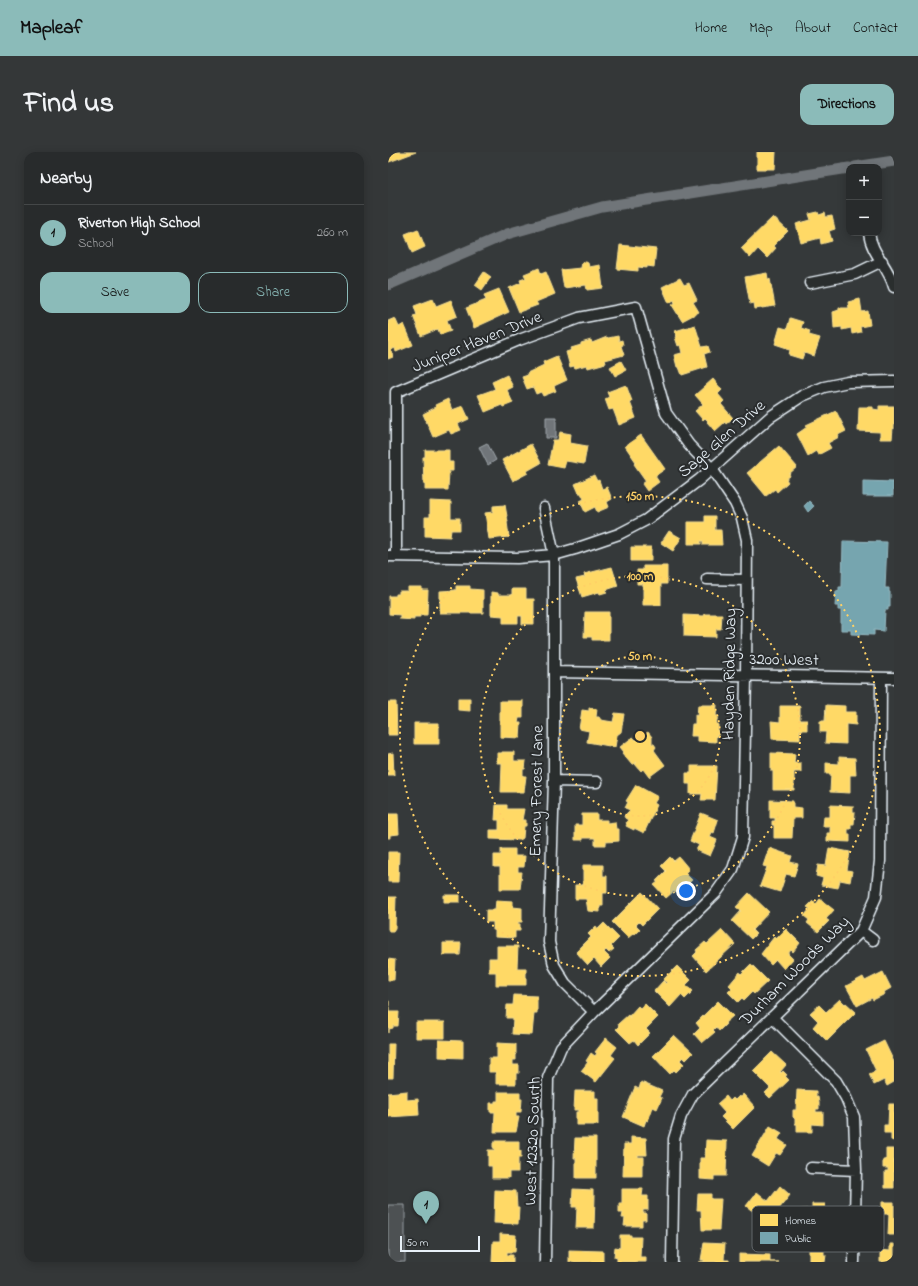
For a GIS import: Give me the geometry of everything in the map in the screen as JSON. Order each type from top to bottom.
[{"type":"street","points":[[869,236],[870,240],[889,272],[894,287]]},
{"type":"street","points":[[810,283],[856,274],[882,262]]},
{"type":"street","name":"Hayden Ridge Way","points":[[594,1012],[716,893],[733,869],[743,837],[747,540],[742,518],[734,503],[712,469],[689,445],[666,413],[636,307]]},
{"type":"street","name":"Juniper Haven Drive","points":[[392,556],[396,392],[519,340],[579,318],[636,307]]},
{"type":"street","name":"Sage Glen Drive","points":[[392,556],[517,558],[554,555],[619,534],[646,520],[685,491],[770,417],[802,396],[824,387],[848,382],[894,381]]},
{"type":"street","name":"Emery Forest Lane","points":[[544,508],[554,555],[554,781],[549,942],[554,965],[565,983],[594,1012]]},
{"type":"street","points":[[707,579],[746,580]]},
{"type":"street","name":"3200 West","points":[[554,672],[894,678]]},
{"type":"street","name":"Durham Woods Way","points":[[672,1262],[674,1139],[681,1116],[693,1094],[861,932],[876,897],[880,861],[881,678]]},
{"type":"street","points":[[554,781],[597,782]]},
{"type":"street","points":[[861,932],[873,940]]},
{"type":"street","name":"West 12320 Sourth","points":[[545,1262],[548,1078],[561,1047],[594,1012]]},
{"type":"street","points":[[772,1017],[836,1081],[846,1098],[854,1117],[856,1170],[855,1206]]},
{"type":"street","points":[[811,1168],[856,1170]]},
{"type":"street","points":[[854,1252],[854,1262]]},
{"type":"shaded area","points":[[546,417],[556,417],[556,438],[546,438]]},
{"type":"shaded area","points":[[487,443],[496,460],[488,465],[479,447]]},
{"type":"shaded area","points":[[388,1205],[405,1205],[405,1262],[388,1262]]},
{"type":"building: Homes","points":[[388,152],[416,152],[389,162]]},
{"type":"building: Homes","points":[[757,152],[776,152],[775,169],[757,169]]},
{"type":"building: Homes","points":[[818,212],[819,215],[825,213],[826,217],[832,216],[835,229],[829,231],[832,241],[821,244],[820,238],[801,243],[796,224],[811,220],[809,214]]},
{"type":"building: Homes","points":[[773,217],[788,231],[773,246],[776,248],[767,258],[758,249],[750,258],[741,248]]},
{"type":"building: Homes","points":[[418,229],[425,247],[412,253],[405,234]]},
{"type":"building: Homes","points":[[620,245],[656,249],[654,267],[638,267],[638,271],[617,269]]},
{"type":"building: Homes","points":[[582,262],[588,263],[589,267],[600,265],[603,288],[587,290],[586,285],[564,288],[561,270],[581,268]]},
{"type":"building: Homes","points":[[539,268],[541,274],[546,272],[555,294],[536,302],[538,305],[519,312],[509,288],[521,283],[520,280],[526,278],[524,274]]},
{"type":"building: Homes","points":[[484,272],[491,277],[482,290],[475,285]]},
{"type":"building: Homes","points":[[767,273],[768,279],[770,279],[775,306],[755,309],[754,303],[750,304],[745,277]]},
{"type":"building: Homes","points":[[680,278],[684,285],[689,283],[697,300],[693,302],[699,312],[682,321],[672,305],[675,303],[674,300],[669,303],[662,287]]},
{"type":"building: Homes","points":[[499,289],[509,312],[474,328],[466,308],[486,300],[484,295]]},
{"type":"building: Homes","points":[[433,299],[436,306],[451,300],[457,316],[447,320],[451,331],[440,335],[438,329],[421,336],[413,316],[417,315],[414,306]]},
{"type":"building: Homes","points":[[860,299],[862,312],[868,311],[870,325],[860,327],[861,332],[852,334],[851,328],[842,330],[842,327],[834,328],[833,312],[839,310],[839,308],[849,308],[848,302]]},
{"type":"building: Homes","points":[[395,318],[399,327],[404,324],[413,345],[396,352],[395,348],[391,350],[393,357],[388,359],[388,321]]},
{"type":"building: Homes","points":[[790,318],[803,322],[801,328],[810,331],[809,335],[820,338],[814,356],[804,353],[802,359],[789,355],[790,350],[775,344],[780,327],[787,329]]},
{"type":"building: Homes","points":[[695,325],[702,347],[708,346],[710,352],[704,354],[707,367],[682,375],[679,367],[677,367],[674,355],[682,353],[680,345],[678,346],[675,337],[677,337],[675,331]]},
{"type":"building: Homes","points":[[618,336],[619,341],[622,340],[623,345],[621,346],[624,355],[605,360],[606,363],[588,368],[587,365],[575,368],[574,366],[570,367],[566,352],[572,350],[571,348],[591,340],[592,343],[607,337]]},
{"type":"building: Homes","points":[[557,356],[567,380],[554,386],[556,391],[543,396],[541,392],[536,394],[533,387],[527,389],[522,377],[544,365],[543,362]]},
{"type":"building: Homes","points":[[621,361],[626,370],[615,376],[610,367]]},
{"type":"building: Homes","points":[[507,375],[513,387],[507,390],[513,403],[503,407],[502,405],[485,412],[478,395],[495,389],[492,382]]},
{"type":"building: Homes","points":[[713,379],[722,390],[718,394],[724,401],[721,404],[733,418],[726,424],[725,422],[715,431],[705,418],[703,420],[695,411],[703,404],[695,395]]},
{"type":"building: Homes","points":[[626,385],[636,418],[619,425],[613,409],[609,410],[605,399],[609,397],[607,392]]},
{"type":"building: Homes","points":[[448,399],[452,410],[463,406],[469,419],[458,424],[461,430],[451,434],[449,430],[433,437],[423,414],[436,407],[435,405]]},
{"type":"building: Homes","points":[[879,406],[894,406],[894,429],[893,428],[892,439],[880,439],[880,432],[858,431],[859,407],[873,407],[873,409],[879,410]]},
{"type":"building: Homes","points":[[836,411],[846,431],[828,443],[831,448],[818,455],[816,451],[808,456],[797,434],[807,427],[806,425]]},
{"type":"building: Homes","points":[[560,432],[571,434],[570,443],[587,446],[584,464],[566,461],[564,468],[548,465],[553,440],[558,440]]},
{"type":"building: Homes","points":[[641,435],[665,469],[655,476],[659,482],[647,491],[642,484],[646,481],[634,464],[636,462],[625,446]]},
{"type":"building: Homes","points":[[531,444],[541,463],[527,471],[528,473],[513,481],[502,460]]},
{"type":"building: Homes","points":[[779,446],[797,467],[786,479],[788,482],[777,492],[775,489],[766,496],[747,473]]},
{"type":"building: Homes","points":[[425,450],[449,450],[449,462],[453,462],[453,471],[449,471],[448,490],[425,490],[423,457],[425,457]]},
{"type":"building: Homes","points":[[594,475],[597,481],[599,480],[602,489],[607,487],[612,499],[607,502],[609,507],[597,512],[595,507],[585,512],[580,501],[584,499],[581,493],[579,493],[575,484]]},
{"type":"building: Homes","points":[[430,501],[451,502],[451,518],[460,518],[460,530],[451,530],[450,537],[425,536],[425,517],[430,517]]},
{"type":"building: Homes","points":[[505,505],[509,537],[489,539],[485,513],[493,512],[493,506]]},
{"type":"building: Homes","points":[[705,516],[715,516],[715,530],[721,530],[722,545],[703,545],[703,541],[701,541],[701,544],[688,544],[688,522],[705,522]]},
{"type":"building: Homes","points":[[669,531],[681,538],[673,551],[661,543]]},
{"type":"building: Homes","points":[[631,547],[651,547],[651,561],[631,561]]},
{"type":"building: Homes","points":[[643,566],[667,566],[667,584],[661,584],[661,605],[643,605],[643,584],[637,584],[637,570],[643,570]]},
{"type":"building: Homes","points":[[612,567],[618,586],[606,590],[607,592],[600,594],[599,592],[582,597],[576,579],[585,577],[584,574]]},
{"type":"building: Homes","points":[[456,586],[470,586],[470,589],[483,590],[483,613],[440,613],[440,591],[456,590]]},
{"type":"building: Homes","points":[[408,587],[422,587],[422,590],[428,590],[427,615],[414,617],[414,620],[400,619],[400,615],[389,614],[389,596],[396,596],[396,594],[399,594],[399,591],[408,591]]},
{"type":"building: Homes","points":[[512,589],[526,589],[526,599],[534,599],[534,624],[522,624],[522,616],[518,616],[518,623],[503,623],[503,616],[491,615],[491,592],[498,593],[498,595],[512,595]]},
{"type":"building: Homes","points":[[585,612],[609,612],[609,640],[592,640],[592,637],[584,637]]},
{"type":"building: Homes","points":[[705,614],[722,614],[721,629],[716,629],[716,637],[684,636],[684,615],[704,616]]},
{"type":"building: Homes","points":[[458,698],[470,698],[470,711],[458,710]]},
{"type":"building: Homes","points":[[500,701],[523,701],[523,718],[519,718],[518,723],[521,723],[520,738],[500,737]]},
{"type":"building: Homes","points":[[388,702],[396,702],[397,735],[388,735]]},
{"type":"building: Homes","points":[[698,705],[717,705],[716,716],[718,716],[716,724],[718,724],[718,736],[716,736],[716,742],[697,741],[697,736],[691,736],[692,724],[695,724],[695,715],[697,716]]},
{"type":"building: Homes","points":[[826,705],[845,706],[845,712],[856,712],[856,725],[846,724],[846,744],[825,743],[826,732],[820,732],[820,721],[825,721]]},
{"type":"building: Homes","points":[[780,706],[800,706],[800,720],[807,720],[807,730],[800,730],[800,740],[772,739],[771,721],[780,722]]},
{"type":"building: Homes","points":[[589,708],[597,709],[596,717],[599,717],[601,720],[613,722],[615,713],[624,714],[621,732],[617,735],[615,747],[587,742],[589,731],[579,729],[582,710],[589,711]]},
{"type":"building: Homes","points":[[414,723],[439,723],[439,744],[414,744]]},
{"type":"building: Homes","points":[[648,732],[652,737],[652,744],[656,747],[654,750],[665,765],[649,777],[643,769],[641,771],[635,764],[637,762],[632,765],[622,753],[624,752],[620,747],[633,737],[636,740]]},
{"type":"building: Homes","points":[[514,752],[514,761],[526,761],[525,769],[523,769],[523,776],[526,776],[524,792],[501,792],[502,763],[497,763],[497,753]]},
{"type":"building: Homes","points":[[393,753],[394,775],[388,775],[388,754]]},
{"type":"building: Homes","points":[[771,753],[795,754],[794,763],[801,763],[801,772],[794,772],[794,790],[773,790]]},
{"type":"building: Homes","points":[[839,757],[855,758],[856,775],[850,775],[850,793],[830,792],[831,774],[826,774],[826,763],[839,764]]},
{"type":"building: Homes","points":[[691,766],[717,766],[715,800],[701,800],[702,794],[690,794],[690,784],[686,784],[686,773],[691,773]]},
{"type":"building: Homes","points":[[636,785],[658,797],[654,803],[657,805],[644,833],[626,826],[628,820],[624,816],[630,810],[625,808],[628,802],[626,801]]},
{"type":"building: Homes","points":[[770,800],[793,801],[793,807],[802,808],[802,818],[793,818],[792,838],[774,838],[774,825],[772,825],[772,821],[775,821],[775,818],[770,818]]},
{"type":"building: Homes","points":[[496,805],[507,805],[507,809],[524,809],[522,820],[526,820],[526,826],[524,826],[523,838],[520,840],[490,839],[490,830],[499,830],[499,820],[495,820]]},
{"type":"building: Homes","points":[[830,805],[853,806],[853,812],[855,812],[854,824],[851,824],[851,829],[848,829],[848,834],[850,834],[850,842],[827,841],[827,833],[830,833],[830,826],[823,826],[824,817],[830,817]]},
{"type":"building: Homes","points":[[701,813],[718,820],[714,833],[712,832],[710,837],[717,840],[710,856],[696,850],[699,845],[690,841]]},
{"type":"building: Homes","points":[[388,814],[398,814],[399,834],[390,835],[390,838],[388,838]]},
{"type":"building: Homes","points":[[582,814],[597,814],[597,820],[607,820],[607,823],[615,822],[616,829],[619,829],[619,841],[606,842],[606,845],[595,845],[595,838],[575,840],[575,825],[582,825]]},
{"type":"building: Homes","points":[[769,848],[792,856],[790,862],[798,864],[794,876],[786,874],[780,892],[760,886],[767,867],[763,866]]},
{"type":"building: Homes","points":[[829,848],[850,852],[847,870],[852,871],[850,882],[840,880],[838,888],[821,885],[823,878],[816,876],[818,865],[826,866]]},
{"type":"building: Homes","points":[[501,849],[515,849],[515,856],[525,856],[524,867],[518,867],[518,872],[522,872],[520,889],[500,889],[500,867],[494,867],[494,855],[501,855]]},
{"type":"building: Homes","points":[[388,852],[399,852],[398,882],[388,882]]},
{"type":"building: Homes","points":[[670,857],[674,861],[679,857],[689,869],[685,873],[692,880],[683,888],[679,885],[677,887],[679,890],[675,893],[674,891],[666,898],[654,885],[666,871],[661,866]]},
{"type":"building: Homes","points":[[583,865],[603,865],[603,876],[607,876],[607,893],[603,893],[603,906],[600,906],[600,912],[588,911],[586,899],[575,899],[575,885],[583,885]]},
{"type":"building: Homes","points":[[642,892],[658,909],[642,925],[639,922],[636,925],[640,929],[628,938],[612,922]]},
{"type":"building: Homes","points":[[749,893],[769,912],[752,930],[756,934],[751,939],[732,921],[741,911],[736,907]]},
{"type":"building: Homes","points":[[444,895],[460,895],[460,902],[444,902]]},
{"type":"building: Homes","points":[[388,897],[396,897],[395,928],[393,931],[389,931],[388,929]]},
{"type":"building: Homes","points":[[820,899],[834,910],[826,919],[829,921],[818,932],[807,923],[809,920],[804,916],[810,909],[807,907],[813,901],[816,904]]},
{"type":"building: Homes","points":[[496,900],[513,901],[513,907],[522,908],[522,922],[518,922],[518,924],[520,924],[520,931],[515,931],[515,938],[495,937],[493,922],[486,922],[486,910],[495,910]]},
{"type":"building: Homes","points":[[604,923],[619,938],[611,946],[614,949],[609,953],[606,950],[604,952],[610,958],[601,967],[594,959],[588,965],[576,952],[591,937],[588,934],[596,926],[598,929]]},
{"type":"building: Homes","points":[[786,929],[800,943],[793,952],[791,950],[788,954],[793,959],[784,969],[776,960],[771,965],[761,954],[774,937],[776,939]]},
{"type":"building: Homes","points":[[722,930],[735,944],[706,971],[693,956],[697,952],[696,950],[705,942],[707,944]]},
{"type":"building: Homes","points":[[443,943],[461,943],[460,955],[443,955]]},
{"type":"building: Homes","points":[[497,946],[518,946],[517,968],[526,968],[526,985],[496,985],[496,972],[489,972],[489,958],[497,958]]},
{"type":"building: Homes","points":[[388,959],[395,960],[394,980],[388,980]]},
{"type":"building: Homes","points":[[751,964],[768,981],[754,994],[752,992],[744,1000],[742,998],[738,1002],[728,992],[732,988],[729,985],[740,972],[741,974]]},
{"type":"building: Homes","points":[[677,966],[691,980],[686,985],[693,991],[685,999],[681,995],[670,1007],[654,991],[663,981],[666,984],[667,983],[663,980]]},
{"type":"building: Homes","points":[[883,972],[891,988],[884,992],[885,994],[873,1000],[872,998],[857,1006],[846,986],[863,977],[865,981]]},
{"type":"building: Homes","points":[[514,995],[537,996],[537,1013],[534,1013],[532,1035],[512,1034],[513,1018],[506,1018],[507,1005],[513,1005]]},
{"type":"building: Homes","points":[[840,999],[856,1012],[827,1041],[813,1027],[818,1021],[810,1013],[819,1005],[826,1012]]},
{"type":"building: Homes","points":[[388,1001],[389,1012],[399,1012],[398,1026],[393,1026],[393,1028],[389,1029],[389,1033]]},
{"type":"building: Homes","points":[[718,1001],[733,1016],[719,1031],[716,1027],[713,1030],[715,1032],[702,1043],[694,1034],[700,1028],[696,1023]]},
{"type":"building: Homes","points":[[645,1004],[658,1017],[646,1029],[650,1033],[638,1045],[634,1040],[630,1043],[616,1029],[619,1026],[618,1024],[628,1015],[630,1018],[629,1016],[638,1006],[640,1008]]},
{"type":"building: Homes","points":[[416,1022],[445,1022],[445,1038],[416,1038]]},
{"type":"building: Homes","points":[[674,1035],[693,1053],[686,1060],[683,1057],[680,1060],[684,1064],[676,1072],[674,1070],[670,1074],[653,1056]]},
{"type":"building: Homes","points":[[606,1038],[617,1047],[611,1055],[615,1058],[596,1082],[581,1071],[588,1062],[586,1061],[591,1053],[595,1056],[597,1053],[595,1052]]},
{"type":"building: Homes","points":[[439,1040],[463,1041],[463,1058],[439,1057]]},
{"type":"building: Homes","points":[[884,1041],[894,1062],[894,1082],[887,1086],[884,1080],[874,1085],[869,1074],[876,1071],[866,1050]]},
{"type":"building: Homes","points":[[497,1043],[516,1044],[516,1060],[513,1060],[513,1065],[519,1065],[519,1073],[516,1073],[516,1084],[496,1084],[496,1072],[489,1072],[489,1058],[497,1058]]},
{"type":"building: Homes","points":[[388,1044],[394,1044],[393,1078],[388,1078]]},
{"type":"building: Homes","points":[[772,1052],[786,1065],[780,1072],[781,1073],[783,1071],[789,1080],[770,1098],[765,1093],[770,1088],[753,1071]]},
{"type":"building: Homes","points":[[641,1082],[662,1091],[659,1097],[662,1098],[657,1109],[653,1107],[648,1121],[646,1120],[644,1126],[623,1117],[635,1087],[639,1089]]},
{"type":"building: Homes","points":[[797,1090],[816,1091],[819,1109],[816,1109],[816,1112],[823,1112],[823,1125],[812,1124],[812,1132],[797,1132],[797,1124],[795,1124],[795,1119],[793,1117],[793,1110],[796,1110]]},
{"type":"building: Homes","points":[[407,1091],[407,1100],[418,1099],[419,1115],[388,1117],[388,1093]]},
{"type":"building: Homes","points":[[575,1091],[595,1091],[595,1098],[598,1098],[598,1125],[576,1125],[576,1112],[579,1112],[579,1110],[574,1110]]},
{"type":"building: Homes","points":[[498,1092],[520,1092],[520,1099],[522,1099],[521,1112],[516,1112],[516,1117],[519,1117],[516,1132],[494,1132],[495,1112],[490,1112],[490,1103],[495,1103],[495,1101],[498,1101]]},
{"type":"building: Homes","points":[[743,1094],[755,1107],[733,1129],[721,1117],[725,1113],[717,1104],[726,1096],[730,1101],[733,1098],[735,1100],[739,1096],[740,1098]]},
{"type":"building: Homes","points":[[889,1104],[894,1104],[894,1141],[891,1140],[891,1133],[884,1133],[884,1125],[888,1125]]},
{"type":"building: Homes","points":[[770,1126],[782,1133],[778,1139],[787,1145],[780,1155],[776,1153],[768,1166],[752,1156]]},
{"type":"building: Homes","points":[[631,1137],[646,1138],[647,1155],[638,1155],[638,1157],[644,1157],[644,1164],[642,1164],[642,1176],[623,1176],[624,1144],[631,1144]]},
{"type":"building: Homes","points":[[575,1138],[596,1138],[596,1178],[576,1178],[576,1158],[574,1158]]},
{"type":"building: Homes","points":[[706,1140],[727,1141],[726,1176],[714,1176],[714,1180],[700,1179],[700,1158],[705,1158]]},
{"type":"building: Homes","points":[[496,1141],[519,1141],[521,1158],[518,1158],[518,1172],[509,1172],[509,1178],[492,1178],[492,1166],[488,1166],[488,1150],[495,1150],[493,1143]]},
{"type":"building: Homes","points":[[886,1149],[894,1149],[894,1188],[885,1188],[885,1171],[888,1171],[888,1168],[883,1168],[883,1160],[886,1160]]},
{"type":"building: Homes","points":[[780,1186],[790,1195],[781,1206],[752,1206],[752,1211],[746,1206],[757,1192],[768,1201]]},
{"type":"building: Homes","points":[[573,1189],[593,1190],[593,1196],[595,1196],[594,1228],[576,1228],[577,1207],[572,1207]]},
{"type":"building: Homes","points":[[622,1189],[643,1189],[642,1196],[648,1196],[648,1210],[643,1210],[643,1213],[646,1213],[646,1220],[642,1220],[642,1226],[624,1226],[625,1218],[622,1218],[623,1213],[619,1213],[619,1203],[622,1203]]},
{"type":"building: Homes","points":[[495,1190],[516,1191],[517,1207],[519,1207],[518,1224],[494,1223]]},
{"type":"building: Homes","points":[[698,1194],[711,1194],[711,1199],[721,1199],[719,1230],[702,1230],[701,1210],[697,1210]]},
{"type":"building: Homes","points":[[882,1202],[894,1202],[894,1235],[888,1235],[889,1214],[884,1214],[884,1206],[882,1206]]},
{"type":"building: Homes","points":[[812,1204],[825,1204],[825,1206],[812,1206]]},
{"type":"building: Homes","points":[[500,1234],[516,1235],[515,1252],[507,1252],[507,1255],[513,1255],[513,1262],[492,1262],[493,1241],[500,1241]]},
{"type":"building: Homes","points":[[620,1235],[641,1237],[640,1257],[646,1257],[646,1262],[617,1262],[617,1258],[614,1257],[615,1247],[620,1248]]},
{"type":"building: Homes","points":[[704,1243],[725,1244],[724,1260],[729,1260],[729,1262],[704,1262],[704,1260],[701,1260]]},
{"type":"building: Homes","points":[[890,1244],[894,1244],[894,1262],[880,1262],[880,1252],[890,1251]]},
{"type":"building: Homes","points":[[569,1250],[603,1251],[603,1262],[569,1262]]},
{"type":"building: Homes","points":[[809,1252],[824,1252],[824,1255],[826,1255],[825,1262],[809,1262]]},
{"type":"building: Homes","points":[[739,1254],[770,1255],[770,1262],[739,1262]]},
{"type":"building: Public","points":[[863,481],[893,482],[893,496],[863,496]]},
{"type":"building: Public","points":[[809,501],[814,506],[808,512],[804,506]]},
{"type":"building: Public","points":[[843,541],[887,542],[885,588],[889,588],[890,607],[888,607],[888,610],[885,610],[884,631],[874,630],[874,635],[851,634],[851,630],[841,630],[841,610],[838,610],[838,606],[835,606],[836,591],[839,591],[839,587],[842,587]]},
{"type":"waterway","points":[[874,164],[894,161]]},
{"type":"waterway","points":[[388,285],[507,234],[602,207],[846,168]]},
{"type":"place","name":"Riverton High School","points":[[426,1224]]}]
